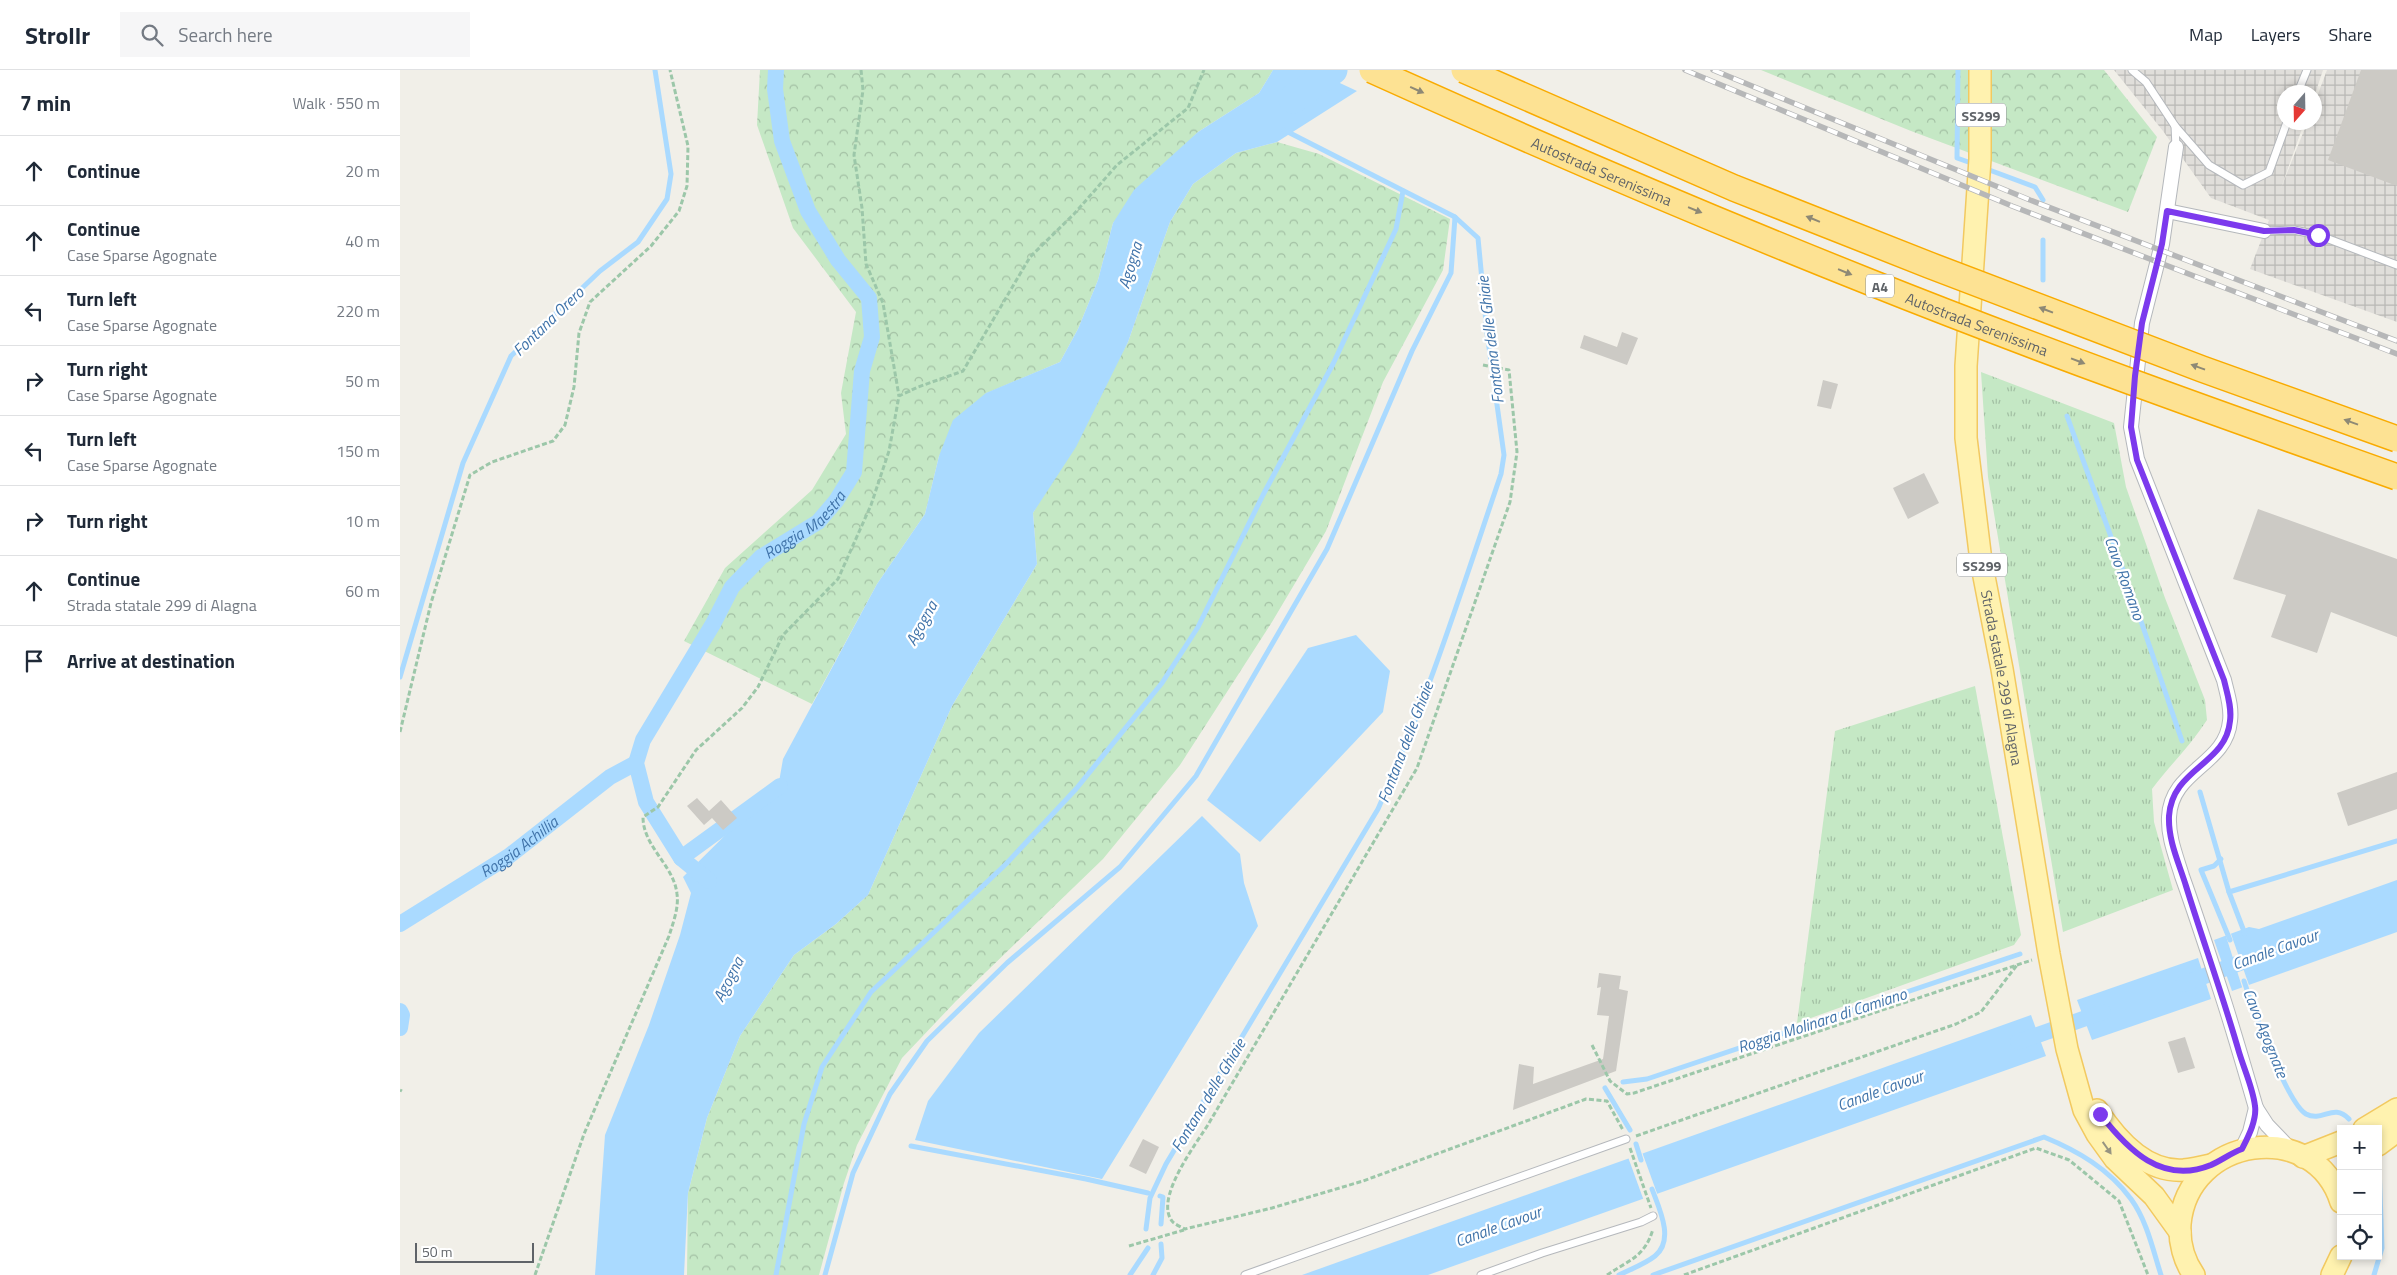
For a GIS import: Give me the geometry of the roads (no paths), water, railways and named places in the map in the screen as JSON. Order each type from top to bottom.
[{"type":"highway","name":"Autostrada Serenissima","points":[[1372,70],[1660,196],[1868,281],[2188,403],[2397,477]]},
{"type":"highway","name":"A4","points":[[1464,70],[1734,188],[1903,255],[2202,368],[2397,439]]},
{"type":"main road","name":"Strada statale 299 di Alagna","points":[[1980,70],[1979,166],[1966,366],[1966,438],[1981,561],[2002,669],[2056,999],[2072,1072],[2084,1110],[2097,1134],[2115,1159],[2154,1196],[2180,1232]]},
{"type":"main road","name":"Strada statale 299 di Alagna","points":[[2072,1072],[2114,1132],[2148,1162],[2158,1166],[2183,1170],[2211,1165]]},
{"type":"main road","points":[[2371,1125],[2397,1109]]},
{"type":"main road","points":[[2382,1142],[2397,1131]]},
{"type":"main road","points":[[2298,1155],[2337,1143]]},
{"type":"main road","name":"SS299","points":[[2194,1275],[2185,1259],[2180,1232],[2181,1213],[2187,1195],[2197,1178],[2226,1155],[2242,1149],[2259,1146],[2277,1148],[2298,1155],[2318,1167],[2330,1181],[2337,1194]]},
{"type":"main road","points":[[2332,1275],[2339,1260]]},
{"type":"street","points":[[2176,147],[2162,244],[2142,323],[2131,427],[2137,460],[2224,680],[2230,705],[2230,722],[2224,741],[2211,757],[2178,786],[2172,798],[2169,817],[2172,847],[2222,994],[2256,1108],[2267,1125],[2298,1155]]},
{"type":"street","points":[[2167,211],[2264,231]]},
{"type":"street","points":[[2242,1149],[2250,1132],[2256,1108]]},
{"type":"lane","points":[[2132,70],[2146,82],[2175,126],[2209,165],[2243,185],[2269,172],[2284,130]]},
{"type":"lane","points":[[2301,85],[2306,70]]},
{"type":"lane","points":[[2175,126],[2176,147]]},
{"type":"lane","points":[[2264,231],[2294,230],[2318,235],[2397,265]]},
{"type":"lane","points":[[1245,1275],[1628,1143]]},
{"type":"lane","points":[[1480,1275],[1542,1253],[1641,1222],[1652,1212]]},
{"type":"water","points":[[1273,70],[1312,70],[1357,91],[1277,142],[1236,153],[1193,184],[1170,222],[1128,342],[1076,447],[1033,513],[1037,564],[952,706],[868,895],[836,924],[794,955],[740,1036],[707,1118],[688,1193],[684,1275],[595,1275],[605,1135],[649,1025],[680,935],[691,893],[683,877],[779,782],[783,759],[877,584],[925,514],[939,456],[953,420],[986,393],[1060,362],[1078,329],[1098,280],[1113,223],[1134,190],[1198,132],[1259,93]]},
{"type":"water","points":[[1356,635],[1390,671],[1383,712],[1260,842],[1207,800],[1308,648]]},
{"type":"water","points":[[1202,816],[1240,854],[1244,883],[1258,926],[1102,1179],[915,1140],[928,1101],[979,1033]]},
{"type":"water","points":[[2397,880],[2397,932],[2232,991],[2214,940],[2249,927],[2259,929]]},
{"type":"water","points":[[2198,958],[2211,999],[2092,1040],[2077,1000]]},
{"type":"water","points":[[2031,1015],[2046,1056],[1428,1275],[1302,1275]]},
{"type":"waterway","name":"Fontana Orero","points":[[400,677],[463,463],[511,356],[600,271],[638,242],[667,199],[671,174],[655,70]]},
{"type":"waterway","name":"Roggia Maestra","points":[[709,881],[681,858],[646,802],[636,763],[643,740],[713,624],[732,587],[761,557],[818,522],[836,501],[854,472],[862,371],[872,337],[869,298],[838,260],[808,211],[782,141],[775,89],[776,70]]},
{"type":"waterway","name":"Agogna","points":[[1293,99],[1333,70]]},
{"type":"waterway","name":"Cavo Romano","points":[[1958,70],[1957,158],[1974,164]]},
{"type":"waterway","name":"Fontana delle Ghiaie","points":[[1146,1229],[1150,1198],[1166,1164],[1378,809],[1413,727],[1444,643],[1501,474],[1504,455],[1487,333],[1478,238],[1455,217],[1284,130]]},
{"type":"waterway","name":"Cavo Romano","points":[[1984,168],[2035,187],[2043,200]]},
{"type":"waterway","points":[[776,1275],[804,1124],[822,1067],[871,992],[1006,864],[1076,789],[1162,683],[1198,627],[1263,495],[1333,364],[1396,229],[1403,191]]},
{"type":"waterway","points":[[825,1275],[853,1173],[890,1094],[927,1041],[1007,963],[1120,867],[1196,776],[1327,549],[1412,351],[1451,273],[1455,217]]},
{"type":"waterway","name":"Cavo Romano","points":[[2043,240],[2043,280]]},
{"type":"waterway","name":"Cavo Romano","points":[[2067,416],[2130,589],[2182,741]]},
{"type":"waterway","name":"Roggia Achillia","points":[[400,924],[509,856],[610,777],[636,763]]},
{"type":"waterway","points":[[681,858],[780,786]]},
{"type":"waterway","name":"Cavo Romano","points":[[2200,792],[2229,892],[2245,934]]},
{"type":"waterway","points":[[2229,892],[2397,841]]},
{"type":"waterway","name":"Cavo Agognate","points":[[2221,859],[2214,866],[2201,870],[2230,940]]},
{"type":"waterway","name":"Roggia Molinara di Camiano","points":[[1623,1082],[1647,1079],[2020,954]]},
{"type":"waterway","name":"Canale Cavour","points":[[2183,984],[2245,961]]},
{"type":"waterway","name":"Cavo Agognate","points":[[2244,981],[2254,1011],[2280,1074],[2298,1106],[2306,1114],[2312,1116],[2338,1112],[2349,1119]]},
{"type":"waterway","name":"Roggia Achillia","points":[[400,1011],[402,1015],[400,1028]]},
{"type":"waterway","name":"Canale Cavour","points":[[2018,1042],[2103,1012]]},
{"type":"waterway","name":"Roggia Molinara di Camiano","points":[[1605,1088],[1630,1130]]},
{"type":"waterway","points":[[1653,1275],[2044,1137],[2069,1148],[2092,1162],[2122,1188],[2137,1208],[2149,1236],[2161,1275]]},
{"type":"waterway","name":"Roggia Molinara di Camiano","points":[[1636,1144],[1641,1160]]},
{"type":"waterway","points":[[911,1146],[1086,1179],[1148,1193]]},
{"type":"waterway","name":"Cavo Agognate","points":[[2374,1275],[2382,1248],[2379,1170]]},
{"type":"waterway","name":"Roggia Molinara di Camiano","points":[[1619,1275],[1655,1256],[1661,1249],[1665,1233],[1664,1224],[1652,1189]]},
{"type":"waterway","points":[[1160,1196],[1163,1197],[1161,1224]]},
{"type":"waterway","points":[[1153,1275],[1162,1258],[1161,1244]]},
{"type":"waterway","name":"Fontana delle Ghiaie","points":[[1130,1275],[1148,1248]]},
{"type":"railway","points":[[1685,70],[2012,206],[2397,354]]},
{"type":"railway","points":[[1713,70],[2030,200],[2397,341]]}]
